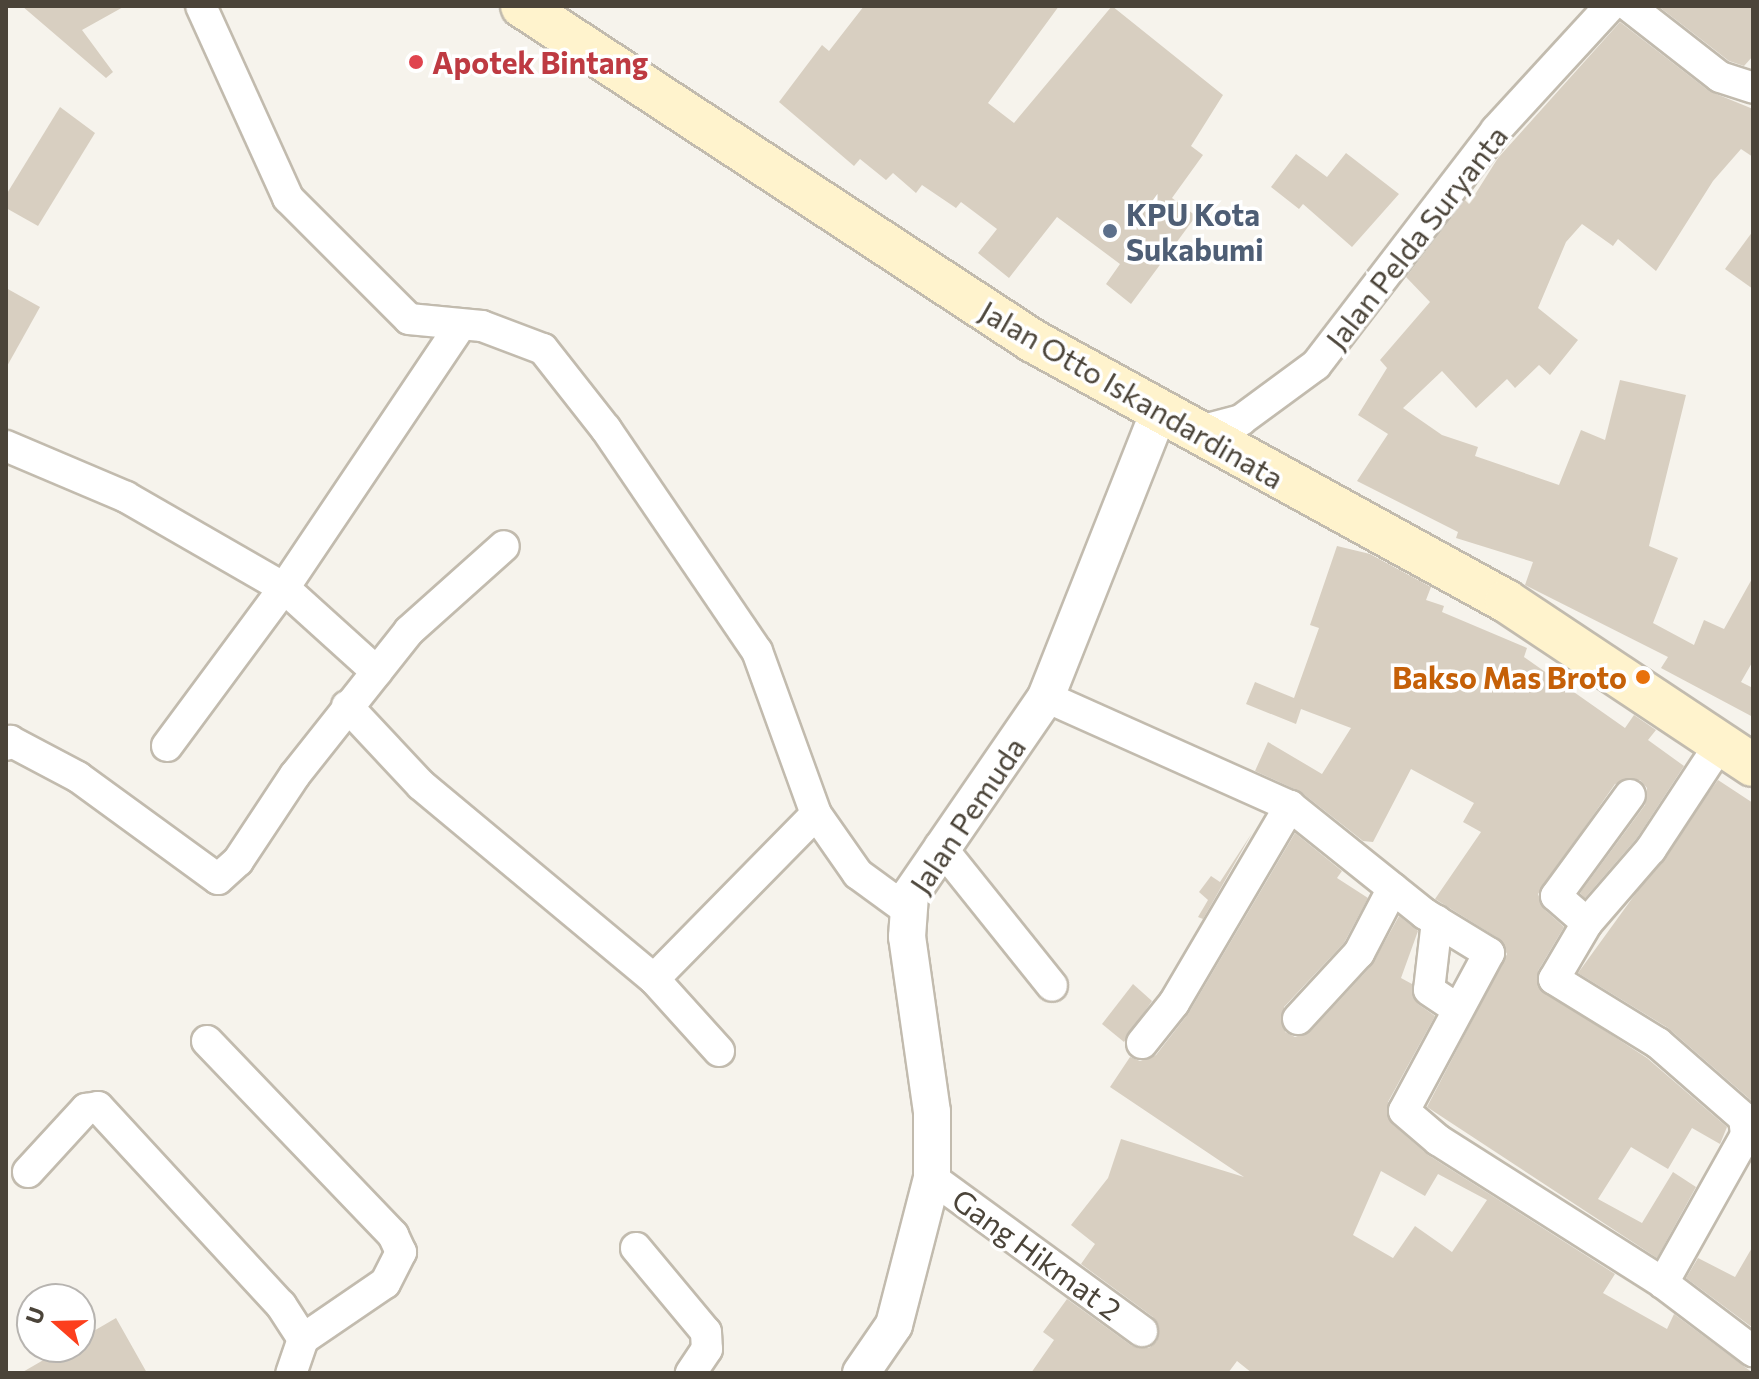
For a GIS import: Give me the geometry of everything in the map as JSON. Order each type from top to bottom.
[{"type":"main road","name":"Jalan Otto Iskandardinata","points":[[522,6],[1033,341],[1506,601],[1736,754]]},
{"type":"street","points":[[201,6],[288,198],[409,319],[511,333],[543,349],[606,429],[757,651],[816,814],[858,874],[906,909]]},
{"type":"street","name":"Jalan Pelda Suryanta","points":[[1196,432],[1241,420],[1316,365],[1496,130],[1610,6]]},
{"type":"street","points":[[1629,6],[1720,77],[1753,88]]},
{"type":"street","points":[[167,746],[284,588],[461,325]]},
{"type":"street","name":"Jalan Pemuda","points":[[861,1373],[894,1325],[932,1178],[932,1112],[906,909],[940,846],[1046,697],[1159,411]]},
{"type":"street","points":[[6,446],[126,497],[284,588],[377,672]]},
{"type":"street","points":[[7,742],[78,777],[218,879],[238,861],[347,706],[409,631],[504,546]]},
{"type":"street","points":[[1046,697],[1290,806],[1437,921],[1489,953],[1405,1099],[1408,1118],[1663,1283],[1753,1351]]},
{"type":"street","points":[[347,706],[421,785],[654,979],[719,1051]]},
{"type":"street","points":[[1663,1283],[1702,1218],[1747,1123],[1734,1104],[1658,1043],[1555,982],[1587,923],[1736,754]]},
{"type":"street","points":[[1587,923],[1556,896],[1630,795]]},
{"type":"street","points":[[1142,1043],[1174,1003],[1290,806]]},
{"type":"street","points":[[654,979],[816,814]]},
{"type":"street","points":[[940,846],[1052,986]]},
{"type":"street","points":[[1298,1019],[1359,953],[1393,888]]},
{"type":"street","points":[[1437,921],[1429,990],[1456,1008]]},
{"type":"street","points":[[207,1041],[393,1235],[401,1252],[385,1283],[303,1339],[291,1373]]},
{"type":"street","points":[[28,1172],[95,1105],[281,1305],[303,1339]]},
{"type":"street","name":"Gang Hikmat 2","points":[[932,1178],[1142,1331]]},
{"type":"street","points":[[636,1248],[706,1332],[707,1349],[691,1373]]},
{"type":"building","points":[[22,6],[125,6],[82,30],[113,72],[106,78]]},
{"type":"building","points":[[864,6],[1059,6],[988,103],[1014,123],[1112,6],[1223,95],[1191,146],[1203,155],[1172,198],[1196,216],[1131,304],[1106,284],[1120,264],[1057,217],[1009,278],[978,253],[997,229],[961,202],[956,208],[922,185],[916,193],[893,173],[886,180],[860,159],[854,166],[779,102],[822,45],[829,51]]},
{"type":"building","points":[[1658,6],[1753,6],[1753,56],[1744,66],[1729,61]]},
{"type":"building","points":[[1620,22],[1709,91],[1753,109],[1753,157],[1741,149],[1713,181],[1656,271],[1618,239],[1613,246],[1582,224],[1566,242],[1538,308],[1578,340],[1550,375],[1539,365],[1515,388],[1507,379],[1476,408],[1442,371],[1403,408],[1442,435],[1478,447],[1475,456],[1559,485],[1581,430],[1605,440],[1620,380],[1686,395],[1649,546],[1678,558],[1653,623],[1694,645],[1704,620],[1724,629],[1753,577],[1753,661],[1741,682],[1753,688],[1753,717],[1661,668],[1668,657],[1525,585],[1533,562],[1456,538],[1458,532],[1357,481],[1388,434],[1358,415],[1387,368],[1380,360],[1430,302],[1406,277],[1465,200],[1469,204],[1498,158]]},
{"type":"building","points":[[60,107],[95,133],[38,226],[6,208],[6,195]]},
{"type":"building","points":[[1346,153],[1399,194],[1352,247],[1303,204],[1299,209],[1271,187],[1296,154],[1327,177]]},
{"type":"building","points":[[1753,231],[1753,289],[1725,269]]},
{"type":"building","points":[[6,288],[40,307],[6,368]]},
{"type":"building","points":[[1337,546],[1370,554],[1431,587],[1426,600],[1444,606],[1442,612],[1527,648],[1524,657],[1625,728],[1634,715],[1656,730],[1648,740],[1684,766],[1637,838],[1585,898],[1580,893],[1645,805],[1647,788],[1640,780],[1615,784],[1538,894],[1544,909],[1564,927],[1538,971],[1539,988],[1647,1058],[1727,1127],[1720,1144],[1692,1128],[1668,1169],[1631,1147],[1598,1199],[1642,1223],[1673,1172],[1696,1187],[1657,1258],[1427,1107],[1507,954],[1498,938],[1435,899],[1481,832],[1463,822],[1474,803],[1411,769],[1373,842],[1363,841],[1301,792],[1255,771],[1268,742],[1322,774],[1351,728],[1301,709],[1296,724],[1246,704],[1255,682],[1294,698],[1319,628],[1310,625]]},
{"type":"building","points":[[1718,780],[1753,803],[1753,1102],[1668,1028],[1578,973]]},
{"type":"building","points":[[1252,833],[1203,919],[1198,917],[1208,900],[1199,892],[1211,876],[1220,882]]},
{"type":"building","points":[[1295,833],[1342,871],[1337,878],[1368,898],[1344,943],[1284,1007],[1285,1032],[1295,1037],[1311,1031],[1372,965],[1399,916],[1418,931],[1401,978],[1412,984],[1418,1004],[1435,1016],[1388,1102],[1392,1124],[1428,1155],[1615,1274],[1603,1293],[1667,1329],[1674,1314],[1753,1373],[1252,1373],[1237,1361],[1228,1373],[1031,1373],[1054,1340],[1043,1332],[1067,1299],[1132,1346],[1149,1348],[1157,1341],[1153,1317],[1081,1264],[1095,1244],[1071,1225],[1108,1178],[1121,1139],[1244,1177],[1110,1087],[1130,1057],[1140,1061],[1156,1055],[1188,1014]],"holes":[[[1381,1171],[1425,1196],[1438,1174],[1487,1200],[1452,1252],[1415,1226],[1393,1258],[1353,1235]]]},
{"type":"building","points":[[1133,984],[1152,1001],[1124,1042],[1102,1024]]},
{"type":"building","points":[[1753,1246],[1753,1328],[1686,1278],[1698,1258],[1735,1277]]},
{"type":"building","points":[[116,1318],[147,1373],[21,1373],[38,1363],[96,1363],[96,1330]]},
{"type":"place","name":"Apotek Bintang","points":[[416,62]]},
{"type":"place","name":"KPU Kota Sukabumi","points":[[1110,231]]},
{"type":"place","name":"Bakso Mas Broto","points":[[1643,677]]}]
